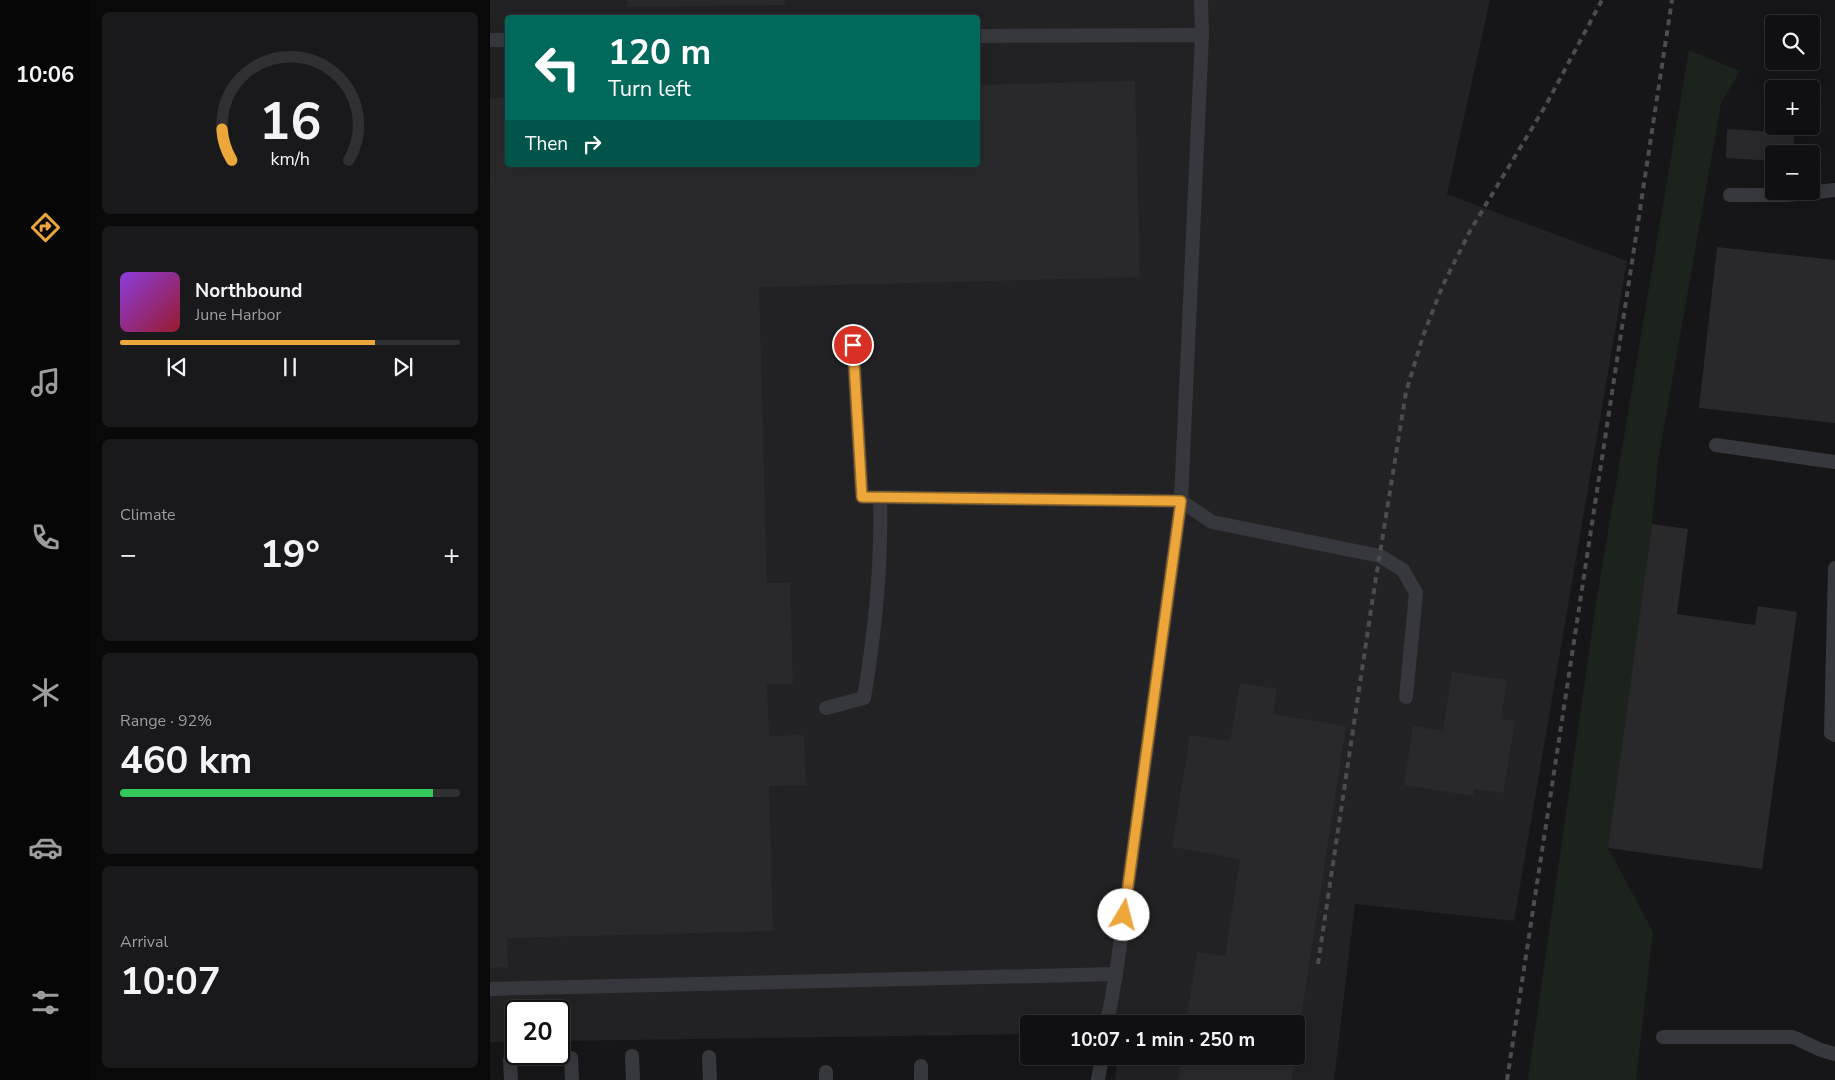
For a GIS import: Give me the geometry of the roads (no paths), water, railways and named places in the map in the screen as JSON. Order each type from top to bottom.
[{"type":"lane","points":[[1109,1015],[1116,974],[1181,501],[1202,35],[1201,0]]},
{"type":"lane","points":[[980,36],[1202,35]]},
{"type":"lane","points":[[490,40],[505,40]]},
{"type":"lane","points":[[1730,195],[1787,195],[1835,190]]},
{"type":"lane","points":[[853,345],[862,497],[1181,501],[1212,522],[1380,556],[1403,570],[1416,593],[1406,697]]},
{"type":"lane","points":[[1716,445],[1835,462]]},
{"type":"lane","points":[[826,708],[864,698],[875,627],[881,518],[880,498]]},
{"type":"lane","points":[[1835,568],[1831,733],[1835,735]]},
{"type":"lane","points":[[490,989],[1116,974]]},
{"type":"lane","points":[[1663,1037],[1792,1037],[1835,1054]]},
{"type":"lane","points":[[632,1056],[633,1080]]},
{"type":"lane","points":[[709,1057],[710,1080]]},
{"type":"lane","points":[[571,1058],[572,1080]]},
{"type":"lane","points":[[510,1065],[511,1080]]},
{"type":"lane","points":[[1098,1080],[1100,1065]]},
{"type":"lane","points":[[921,1066],[921,1080]]},
{"type":"railway","points":[[1318,964],[1372,603],[1406,392],[1423,336],[1442,287],[1470,231],[1546,105],[1602,0]]},
{"type":"railway","points":[[1507,1080],[1672,0]]}]
